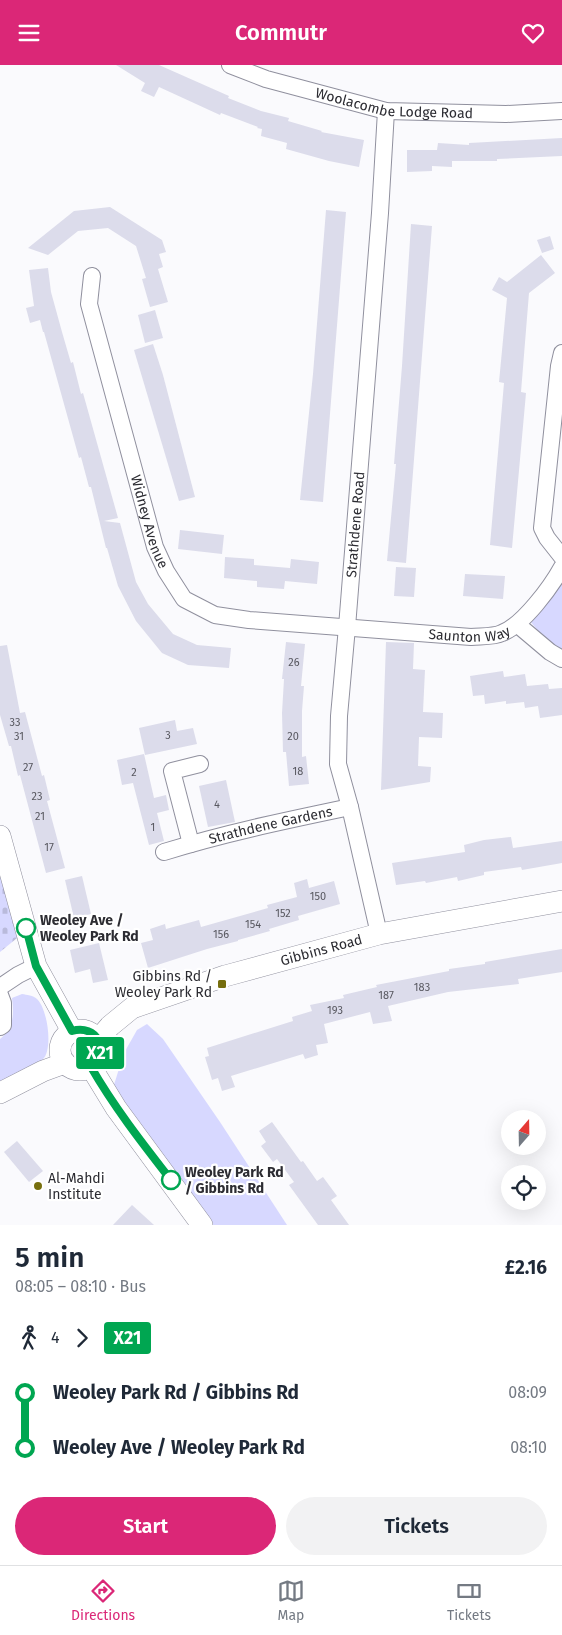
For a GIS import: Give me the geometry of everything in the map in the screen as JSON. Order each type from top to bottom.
[{"type":"street","name":"Woolacombe Lodge Road","points":[[230,65],[266,79],[386,111],[506,114],[562,111]]},
{"type":"street","name":"Strathdene Road","points":[[380,934],[350,807],[338,765],[339,716],[380,213],[386,111]]},
{"type":"street","name":"Widney Avenue","points":[[92,276],[89,304],[155,547],[166,571],[184,599],[215,615],[249,620],[347,627]]},
{"type":"street","points":[[562,353],[559,366],[542,528],[547,538],[562,557]]},
{"type":"street","name":"Saunton Way","points":[[347,627],[471,637],[501,634],[518,625],[556,578],[562,567]]},
{"type":"street","points":[[518,625],[550,652],[562,659]]},
{"type":"street","name":"Strathdene Gardens","points":[[191,844],[172,771],[200,764]]},
{"type":"street","name":"Strathdene Gardens","points":[[164,853],[191,844],[350,807]]},
{"type":"street","points":[[0,836],[36,966],[72,1031]]},
{"type":"street","name":"Gibbins Road","points":[[98,1040],[110,1026],[132,1008],[225,976],[380,934],[562,901]]},
{"type":"street","points":[[0,987],[36,966]]},
{"type":"street","points":[[0,995],[3,1003],[2,1025],[0,1027]]},
{"type":"street","points":[[78,1029],[90,1031],[98,1040],[101,1052],[99,1058],[91,1067],[74,1069],[65,1063],[60,1051],[61,1045],[63,1039],[72,1031],[78,1029]]},
{"type":"street","points":[[0,1093],[43,1071],[65,1063]]},
{"type":"street","points":[[91,1067],[116,1108],[198,1224]]},
{"type":"green space","points":[[562,579],[562,650],[549,642],[530,621]]},
{"type":"green space","points":[[0,860],[22,934],[0,952]]},
{"type":"green space","points":[[22,994],[35,998],[44,1010],[48,1027],[47,1052],[40,1062],[0,1082],[0,1039],[5,1035],[12,1020],[12,998]]},
{"type":"green space","points":[[147,1024],[163,1039],[287,1225],[210,1225],[112,1091],[124,1053],[137,1030]]},
{"type":"building","points":[[116,65],[159,65],[229,96],[228,98],[261,111],[289,118],[288,121],[321,132],[364,140],[359,167],[286,149],[287,143],[261,136],[262,129],[258,127],[221,113],[220,115],[159,87],[154,97],[141,91],[145,83]]},
{"type":"building","points":[[562,138],[562,156],[497,159],[497,161],[452,161],[452,167],[432,166],[432,171],[407,172],[407,150],[437,150],[438,143],[469,145],[469,143]]},
{"type":"building","points":[[110,207],[162,240],[166,252],[159,254],[163,267],[158,269],[168,302],[150,307],[142,279],[146,278],[136,246],[108,228],[78,231],[48,255],[28,248],[74,211]]},
{"type":"building","points":[[326,210],[346,212],[323,502],[300,500],[313,374]]},
{"type":"building","points":[[411,224],[432,226],[406,563],[387,561],[396,464],[394,464]]},
{"type":"building","points":[[550,236],[554,249],[542,253],[537,240]]},
{"type":"building","points":[[541,255],[555,273],[529,293],[521,392],[526,393],[512,548],[490,545],[504,383],[499,382],[507,298],[492,290],[499,277],[507,282]]},
{"type":"building","points":[[48,268],[51,292],[62,332],[71,363],[73,362],[81,394],[83,393],[118,518],[104,521],[120,523],[136,582],[148,604],[173,634],[197,645],[231,648],[229,668],[188,665],[162,653],[136,621],[118,586],[106,548],[91,487],[89,487],[81,457],[79,458],[44,332],[40,320],[30,323],[26,308],[34,306],[29,270]]},
{"type":"building","points":[[155,310],[163,338],[145,343],[138,315]]},
{"type":"building","points":[[153,344],[195,497],[179,501],[134,350]]},
{"type":"building","points":[[180,530],[224,535],[222,554],[178,549]]},
{"type":"building","points":[[225,557],[254,559],[254,565],[290,568],[291,559],[319,562],[317,584],[285,581],[284,589],[257,587],[257,581],[224,578]]},
{"type":"building","points":[[396,567],[416,568],[414,597],[394,596]]},
{"type":"building","points":[[465,574],[505,576],[503,599],[463,596]]},
{"type":"building","points":[[286,642],[305,644],[301,686],[304,686],[302,757],[306,756],[309,784],[289,786],[286,752],[283,752],[282,713],[284,679],[282,679]]},
{"type":"building","points":[[386,642],[414,643],[413,669],[425,670],[423,712],[443,713],[442,738],[419,737],[418,766],[431,767],[430,782],[381,790]]},
{"type":"building","points":[[7,645],[20,713],[25,712],[42,776],[44,775],[50,800],[47,801],[65,868],[46,873],[20,775],[18,776],[11,746],[9,746],[0,715],[0,646]]},
{"type":"building","points":[[503,671],[504,677],[525,674],[527,686],[548,684],[549,689],[562,688],[562,715],[540,718],[538,706],[525,708],[524,702],[506,704],[506,701],[485,704],[484,695],[473,696],[470,676]]},
{"type":"building","points":[[175,720],[177,731],[193,728],[197,744],[145,755],[139,728]]},
{"type":"building","points":[[144,754],[154,798],[166,795],[169,810],[157,813],[164,841],[149,845],[133,783],[122,785],[117,760]]},
{"type":"building","points":[[226,780],[235,822],[208,827],[199,786]]},
{"type":"building","points":[[511,837],[513,848],[562,841],[562,863],[522,870],[521,867],[484,872],[484,875],[458,881],[457,877],[426,883],[425,881],[396,885],[392,863],[465,852],[464,845],[484,840]]},
{"type":"building","points":[[82,876],[91,914],[74,918],[65,880]]},
{"type":"building","points":[[307,879],[309,888],[334,881],[340,904],[298,916],[299,920],[269,929],[270,931],[148,968],[141,943],[153,940],[150,929],[165,924],[166,929],[199,920],[201,927],[268,908],[267,905],[297,897],[294,883]]},
{"type":"building","points":[[99,943],[108,980],[93,983],[90,969],[75,973],[70,950]]},
{"type":"building","points":[[562,949],[562,972],[518,979],[519,984],[448,992],[388,1006],[392,1021],[373,1024],[370,1012],[324,1024],[328,1043],[316,1045],[318,1055],[305,1059],[303,1054],[231,1076],[235,1087],[222,1091],[218,1078],[212,1080],[205,1057],[209,1056],[207,1048],[293,1021],[292,1017],[312,1011],[310,1005],[344,998],[343,995],[377,987],[376,985],[449,971],[449,969],[485,964],[485,962]]},
{"type":"building","points":[[272,1122],[317,1181],[323,1177],[337,1196],[331,1200],[349,1225],[318,1225],[289,1185],[294,1182],[277,1159],[273,1162],[261,1146],[266,1142],[259,1131]]},
{"type":"building","points":[[17,1141],[43,1171],[29,1182],[4,1152]]},
{"type":"building","points":[[132,1205],[154,1225],[113,1225]]},
{"type":"bus line","name":"X21","points":[[26,928],[36,966],[72,1031],[78,1029],[90,1031],[98,1040],[101,1052],[96,1063],[91,1067],[96,1077],[116,1108],[171,1180]]},
{"type":"place","name":"Weoley Ave / Weoley Park Rd","points":[[26,928]]},
{"type":"place","name":"Gibbins Rd / Weoley Park Rd","points":[[222,984]]},
{"type":"place","name":"Weoley Park Rd / Gibbins Rd","points":[[171,1180]]},
{"type":"place","name":"Al-Mahdi Institute","points":[[38,1186]]}]
